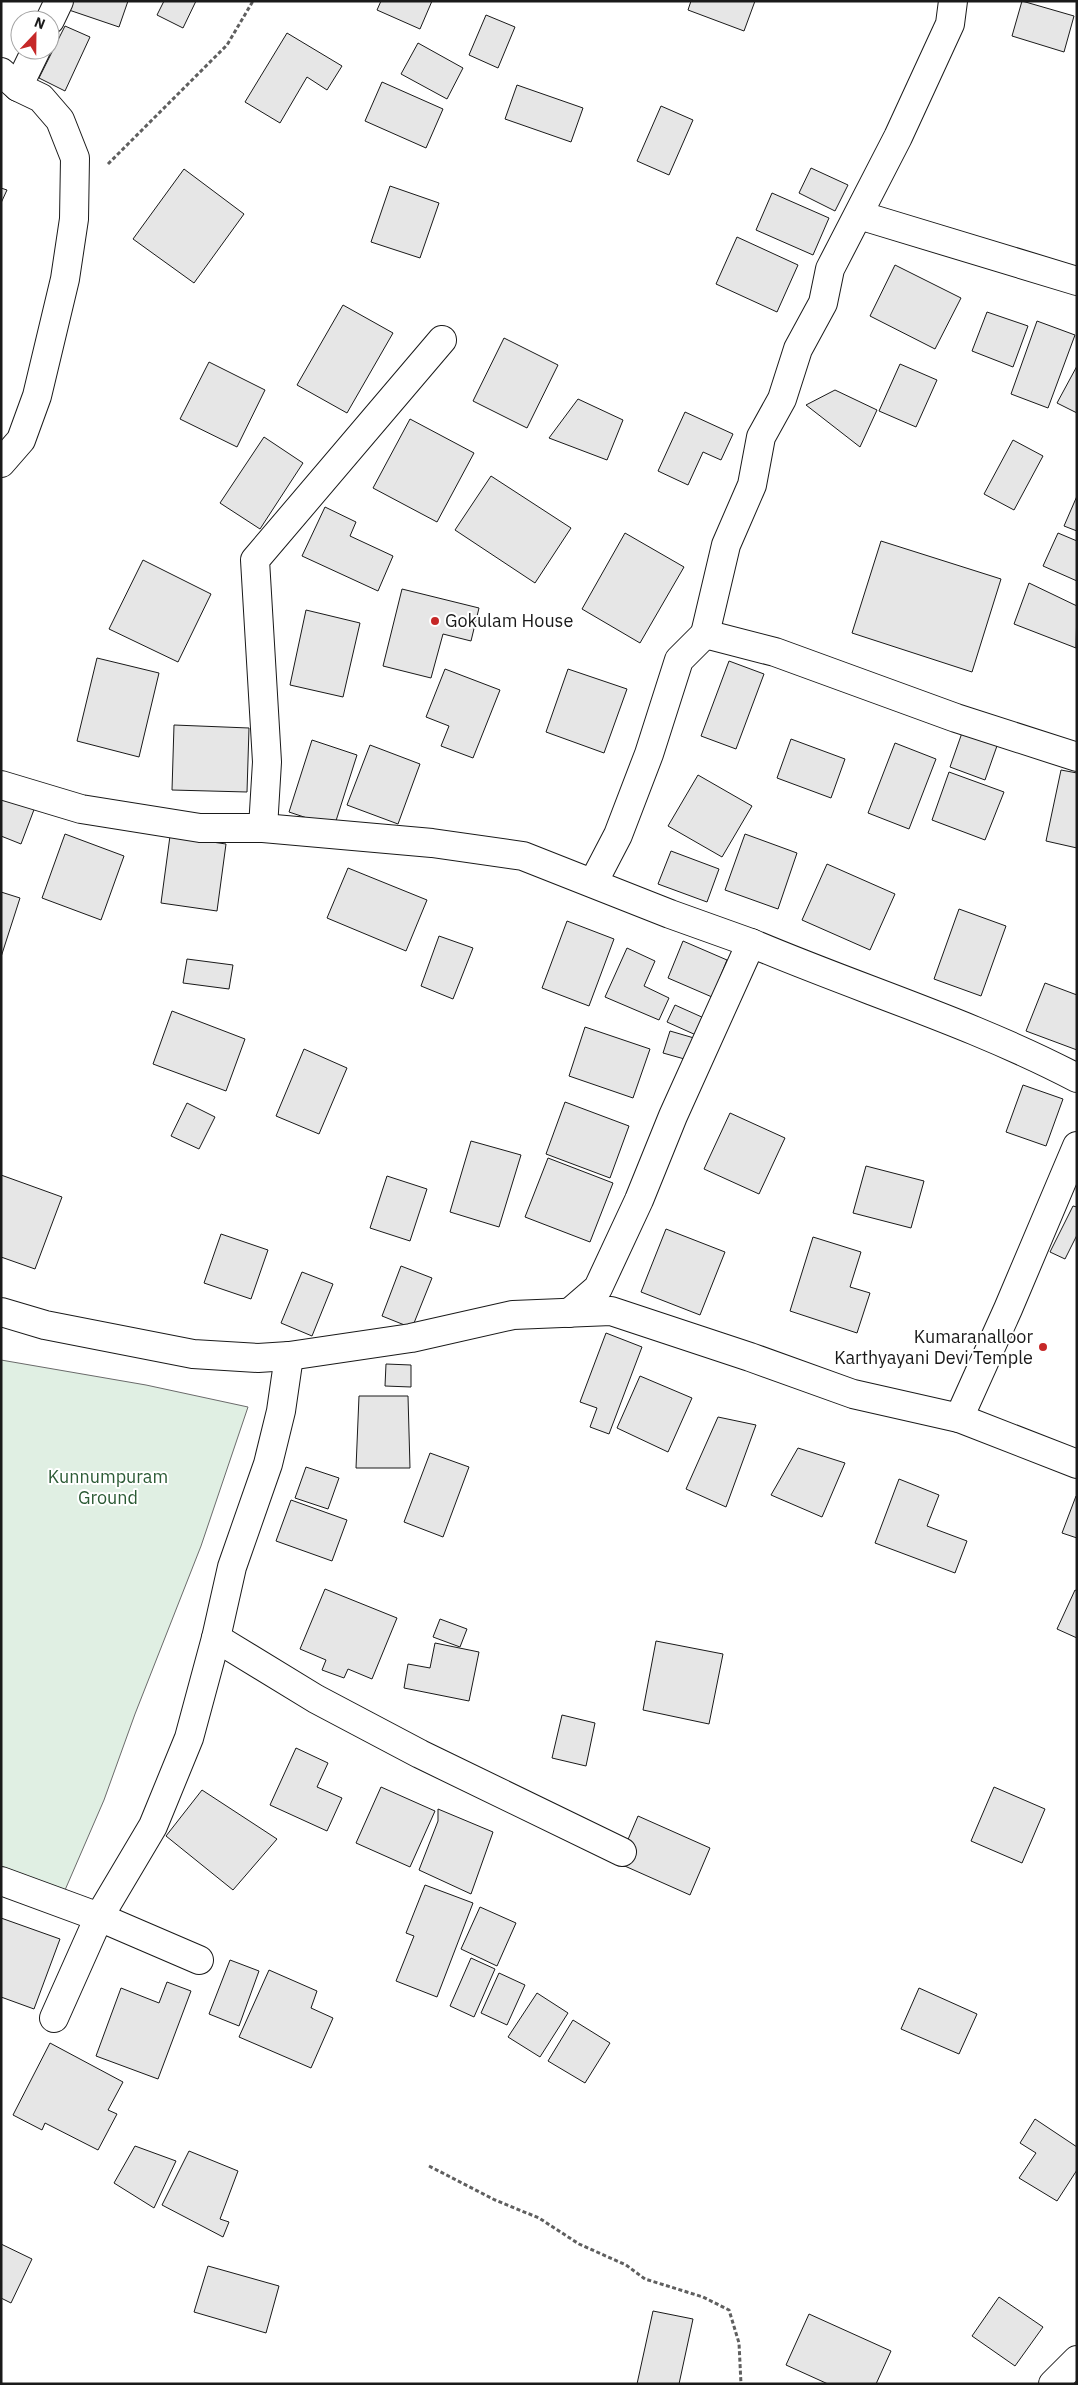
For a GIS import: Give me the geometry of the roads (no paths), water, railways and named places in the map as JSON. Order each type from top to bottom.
[{"type":"street","points":[[593,883],[622,826],[649,754],[679,660],[705,634],[726,545],[752,485],[760,437],[782,400],[798,349],[823,303],[830,269],[898,137],[950,24],[953,1]]},
{"type":"street","points":[[1,462],[21,440],[36,396],[65,279],[74,219],[75,158],[60,120],[41,98],[9,80],[27,60]]},
{"type":"street","points":[[859,214],[1077,281]]},
{"type":"street","points":[[264,828],[267,762],[254,560],[442,340]]},
{"type":"street","points":[[705,634],[775,652],[956,718],[1077,757]]},
{"type":"street","points":[[1,785],[82,809],[200,828],[264,828],[432,843],[523,856],[670,914],[751,942],[796,962],[948,1020],[1039,1058],[1077,1078]]},
{"type":"street","points":[[569,1313],[598,1288],[639,1200],[673,1116],[751,942]]},
{"type":"street","points":[[959,1418],[1077,1146]]},
{"type":"street","points":[[1,1312],[45,1325],[193,1354],[258,1358],[289,1356],[411,1338],[514,1315],[611,1311],[853,1394],[959,1418],[1077,1464]]},
{"type":"street","points":[[54,2018],[99,1917],[154,1826],[189,1738],[216,1638],[232,1566],[268,1464],[280,1411],[289,1356]]},
{"type":"street","points":[[216,1638],[324,1704],[420,1754],[622,1852]]},
{"type":"street","points":[[1,1881],[99,1917],[199,1960]]},
{"type":"street","points":[[1053,2384],[1077,2360]]},
{"type":"place","name":"Gokulam House","points":[[435,621]]},
{"type":"place","name":"Kumaranalloor Karthyayani Devi Temple","points":[[1043,1347]]},
{"type":"park label","name":"Kunnumpuram Ground","points":[[108,1487]]}]
